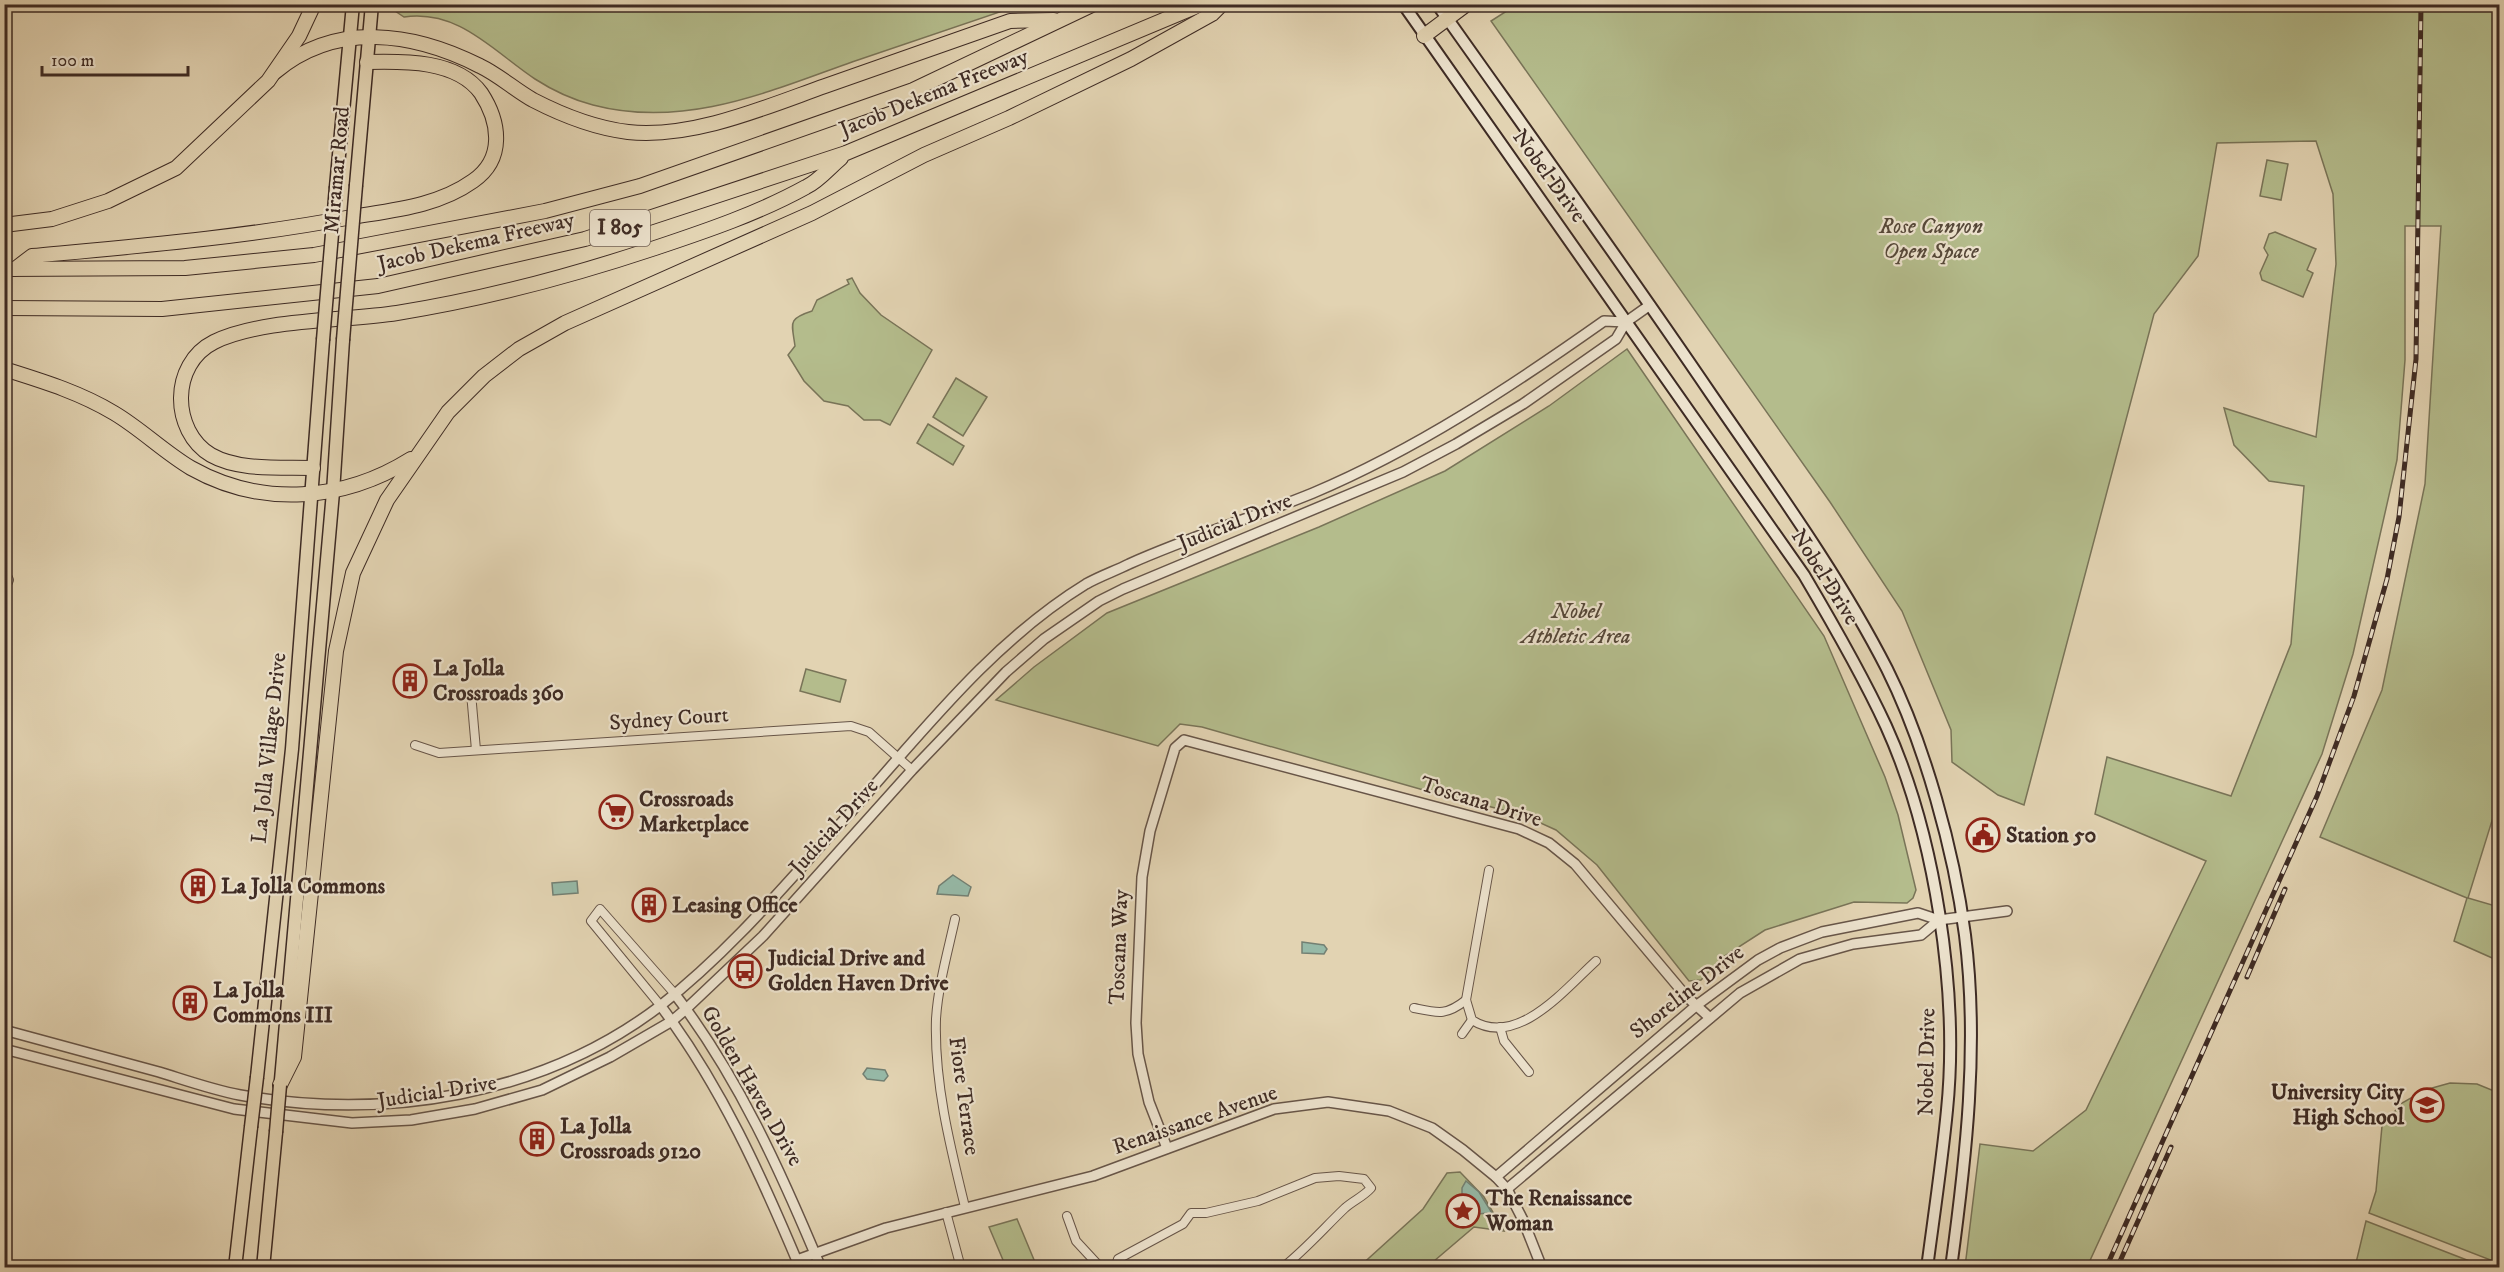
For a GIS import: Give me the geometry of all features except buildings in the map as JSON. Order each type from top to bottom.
[{"type":"highway","points":[[275,72],[299,36],[314,4]]},
{"type":"highway","name":"Jacob Dekema Freeway","points":[[10,269],[185,268],[314,255],[545,211],[640,186],[913,90],[1094,4]]},
{"type":"highway","name":"Jacob Dekema Freeway","points":[[4,308],[162,309],[378,286],[585,239],[846,153],[1202,4]]},
{"type":"highway","points":[[280,1085],[294,1056],[336,651],[345,602],[363,546],[387,500],[415,456],[448,412],[484,376],[519,350],[565,323],[812,213],[924,155],[1111,69],[1212,14],[1222,4]]},
{"type":"highway","points":[[1424,36],[1467,4]]},
{"type":"highway","points":[[4,225],[52,219],[108,201],[176,168],[275,72],[301,54],[351,37],[369,36],[425,43],[482,67],[533,99],[576,120],[628,132],[674,130],[738,117],[1010,21],[1059,20]]},
{"type":"highway","points":[[10,269],[32,256],[297,228],[417,206],[450,195],[475,180],[488,167],[496,151],[497,128],[488,105],[476,86],[457,74],[431,65],[367,62]]},
{"type":"highway","points":[[313,468],[260,467],[213,456],[199,447],[184,424],[180,403],[183,382],[200,353],[212,343],[276,326],[396,313],[544,282],[618,260],[711,230],[808,186],[846,153]]},
{"type":"highway","points":[[4,369],[70,390],[113,412],[189,467],[220,483],[253,492],[312,494],[333,492],[381,477],[415,456]]},
{"type":"main road","name":"Miramar Road","points":[[323,340],[353,4]]},
{"type":"main road","name":"Miramar Road","points":[[344,340],[372,4]]},
{"type":"main road","name":"Nobel Drive","points":[[1403,4],[1804,575],[1851,656],[1887,728],[1916,806],[1939,921],[1948,1003],[1948,1108],[1927,1268]]},
{"type":"main road","name":"Nobel Drive","points":[[1437,4],[1650,305],[1851,604],[1888,672],[1914,731],[1933,795],[1962,916],[1969,991],[1970,1102],[1951,1268]]},
{"type":"main road","name":"La Jolla Village Drive","points":[[235,1268],[292,749],[323,340]]},
{"type":"main road","name":"La Jolla Village Drive","points":[[263,1268],[333,492],[344,340]]},
{"type":"street","name":"Judicial Drive","points":[[4,1049],[234,1109],[352,1123],[411,1120],[475,1109],[542,1090],[610,1057],[672,1021],[686,1009],[763,936],[912,770],[1006,672],[1044,639],[1099,601],[1403,472],[1523,404],[1616,339],[1626,322],[1650,305]]},
{"type":"street","name":"Judicial Drive","points":[[4,1030],[235,1095],[303,1104],[352,1106],[413,1102],[472,1092],[536,1074],[602,1042],[660,1005],[674,993],[767,907],[991,657],[1088,583],[1183,540],[1314,492],[1436,431],[1604,321],[1626,322]]},
{"type":"street","points":[[4,569],[9,580],[4,591]]},
{"type":"street","points":[[471,693],[476,750]]},
{"type":"street","name":"Sydney Court","points":[[415,745],[439,753],[851,726],[869,732],[912,770]]},
{"type":"street","name":"Toscana Drive","points":[[1175,748],[1184,740],[1190,740],[1519,829],[1549,843],[1575,864],[1686,996],[1710,1018]]},
{"type":"street","name":"Toscana Way","points":[[1167,1148],[1149,1102],[1138,1054],[1136,1023],[1142,877],[1150,831],[1175,748]]},
{"type":"street","points":[[1489,870],[1466,1000],[1473,1020],[1480,1025],[1500,1027],[1531,1020],[1596,961]]},
{"type":"street","points":[[660,1005],[591,921],[600,909],[674,993]]},
{"type":"street","name":"Shoreline Drive","points":[[1507,1189],[1740,993],[1800,959],[1852,944],[1921,935],[1939,921],[1962,916],[2007,912]]},
{"type":"street","name":"Shoreline Drive","points":[[1496,1177],[1697,1005],[1758,960],[1801,938],[1845,927],[1918,913],[1939,921]]},
{"type":"street","name":"Fiore Terrace","points":[[955,919],[936,1017],[937,1050],[943,1107],[965,1207]]},
{"type":"street","name":"Golden Haven Drive","points":[[674,993],[756,1123],[820,1268]]},
{"type":"street","points":[[1414,1008],[1442,1013],[1454,1010],[1466,1000]]},
{"type":"street","name":"Golden Haven Drive","points":[[660,1005],[737,1127],[770,1196],[798,1264]]},
{"type":"street","points":[[1462,1034],[1473,1020]]},
{"type":"street","points":[[1500,1027],[1504,1041],[1529,1072]]},
{"type":"street","name":"Renaissance Avenue","points":[[798,1264],[815,1254],[886,1228],[1093,1176],[1274,1109],[1304,1104],[1347,1103],[1389,1111],[1422,1123],[1463,1150],[1496,1177],[1507,1189],[1523,1220],[1542,1268]]},
{"type":"street","points":[[1115,1268],[1118,1258],[1183,1224],[1191,1213],[1206,1213],[1258,1201],[1315,1178],[1339,1176],[1364,1179],[1371,1188],[1363,1198],[1346,1207],[1330,1226],[1282,1268]]},
{"type":"street","points":[[944,1268],[960,1265],[946,1212]]},
{"type":"street","points":[[1067,1216],[1076,1240],[1101,1268]]},
{"type":"green space","points":[[393,4],[1020,5],[757,95],[693,110],[660,113],[627,111],[593,105],[571,97],[535,79],[490,45],[459,26],[424,16],[404,17],[392,9]]},
{"type":"green space","name":"Rose Canyon Open Space","points":[[1516,5],[2499,5],[2500,795],[2468,898],[2499,907],[2499,961],[2454,941],[2467,898],[2320,837],[2382,690],[2425,484],[2441,226],[2405,226],[2405,360],[2397,460],[2353,654],[2322,754],[2087,1267],[1965,1267],[1980,1144],[2033,1151],[2086,1110],[2206,861],[2095,814],[2107,757],[2231,796],[2291,644],[2304,486],[2269,481],[2234,445],[2224,408],[2316,437],[2336,264],[2333,194],[2316,141],[2217,143],[2198,256],[2154,314],[2024,805],[1998,795],[1952,762],[1951,730],[1902,611],[1830,502],[1491,21]]},
{"type":"green space","points":[[2267,160],[2288,164],[2281,200],[2260,196]]},
{"type":"green space","points":[[2275,232],[2316,249],[2307,270],[2313,273],[2303,297],[2262,280],[2260,273],[2268,255],[2264,248],[2269,234]]},
{"type":"green space","points":[[852,278],[860,293],[881,315],[932,350],[890,425],[880,420],[864,420],[848,406],[824,401],[804,381],[788,355],[795,346],[792,327],[795,320],[812,311],[817,300],[849,284],[847,280]]},
{"type":"green space","name":"Nobel Athletic Area","points":[[1627,349],[1824,636],[1885,777],[1898,815],[1916,890],[1913,898],[1907,903],[1854,902],[1765,930],[1723,957],[1701,980],[1689,981],[1597,865],[1556,830],[1523,815],[1420,789],[1202,727],[1180,724],[1158,746],[996,700],[1034,667],[1107,613],[1319,527],[1445,471],[1549,406]]},
{"type":"green space","points":[[956,378],[987,397],[963,436],[933,417]]},
{"type":"green space","points":[[928,424],[964,446],[953,465],[917,443]]},
{"type":"green space","points":[[806,669],[846,680],[840,702],[800,691]]},
{"type":"green space","points":[[2450,1083],[2477,1084],[2499,1093],[2500,1258],[2493,1261],[2369,1213],[2376,1191],[2382,1126],[2402,1103],[2425,1090]]},
{"type":"green space","points":[[1460,1172],[1484,1197],[1504,1231],[1474,1227],[1427,1267],[1358,1268],[1423,1209],[1447,1173]]},
{"type":"green space","points":[[1017,1219],[1037,1267],[1006,1267],[989,1227]]},
{"type":"green space","points":[[2366,1221],[2485,1267],[2355,1267]]},
{"type":"shaded area","points":[[953,875],[971,887],[968,896],[937,894],[939,886]]},
{"type":"shaded area","points":[[577,881],[578,893],[553,895],[552,883]]},
{"type":"shaded area","points":[[1302,942],[1324,945],[1327,949],[1324,954],[1302,953]]},
{"type":"shaded area","points":[[867,1068],[885,1070],[888,1076],[884,1081],[867,1079],[863,1074]]},
{"type":"shaded area","points":[[1466,1181],[1479,1192],[1492,1213],[1473,1214],[1470,1204],[1462,1200],[1462,1188]]},
{"type":"railway","points":[[2106,1268],[2317,796],[2354,696],[2387,579],[2399,517],[2416,359],[2421,4]]},
{"type":"railway","points":[[2247,977],[2285,889]]},
{"type":"railway","points":[[2117,1268],[2171,1147]]},
{"type":"place","name":"La Jolla Crossroads 360","points":[[410,681]]},
{"type":"place","name":"Crossroads Marketplace","points":[[616,812]]},
{"type":"place","name":"Station 50","points":[[1983,835]]},
{"type":"place","name":"La Jolla Commons","points":[[198,886]]},
{"type":"place","name":"Leasing Office","points":[[649,905]]},
{"type":"place","name":"Judicial Drive and Golden Haven Drive","points":[[745,971]]},
{"type":"place","name":"La Jolla Commons III","points":[[190,1003]]},
{"type":"place","name":"University City High School","points":[[2427,1105]]},
{"type":"place","name":"La Jolla Crossroads 9120","points":[[537,1139]]},
{"type":"place","name":"The Renaissance Woman","points":[[1463,1211]]}]
